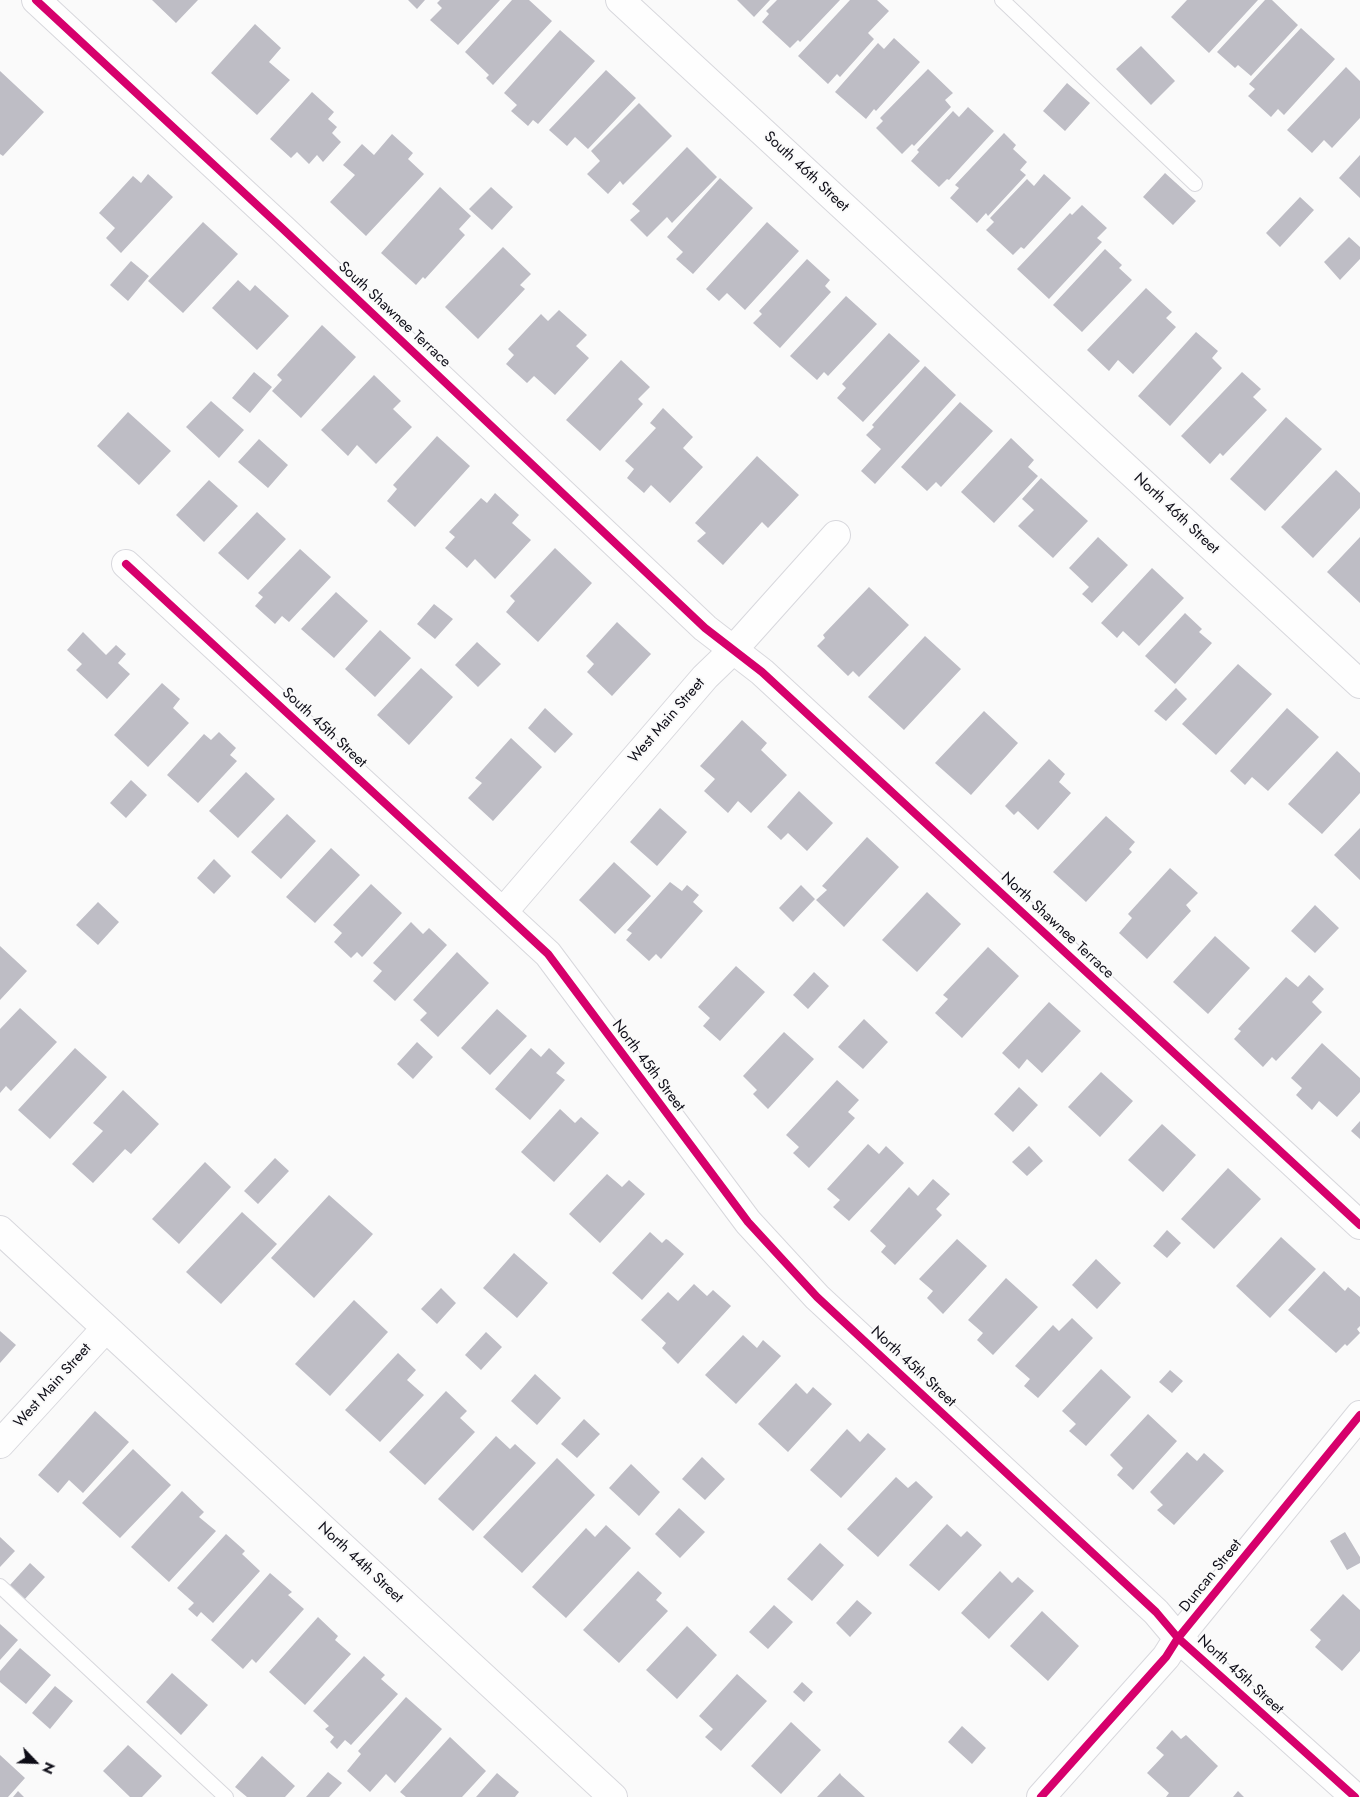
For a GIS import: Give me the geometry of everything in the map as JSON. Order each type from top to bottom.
[{"type":"street","name":"South Shawnee Terrace","points":[[36,0],[284,230],[705,628],[733,650]]},
{"type":"street","name":"South 46th Street","points":[[620,0],[992,344]]},
{"type":"street","name":"North 46th Street","points":[[992,344],[1360,684]]},
{"type":"street","name":"West Main Street","points":[[503,912],[705,676],[733,650],[836,535]]},
{"type":"street","name":"South 45th Street","points":[[126,564],[503,912]]},
{"type":"street","name":"North Shawnee Terrace","points":[[733,650],[762,672],[1360,1225]]},
{"type":"street","name":"North 45th Street","points":[[503,912],[548,954],[748,1222],[817,1297],[1156,1612],[1178,1638],[1355,1797]]},
{"type":"street","name":"North 44th Street","points":[[0,1230],[613,1797]]},
{"type":"street","name":"West Main Street","points":[[0,1444],[106,1328]]},
{"type":"street","name":"Duncan Street","points":[[1040,1797],[1166,1657],[1178,1638],[1360,1415]]},
{"type":"lane","points":[[1002,0],[1195,184]]},
{"type":"lane","points":[[0,1586],[226,1797]]},
{"type":"building","points":[[152,0],[198,0],[176,23]]},
{"type":"building","points":[[408,0],[425,0],[417,9]]},
{"type":"building","points":[[440,0],[500,0],[458,45],[430,20],[442,8],[437,3]]},
{"type":"building","points":[[512,0],[529,0],[552,21],[493,85],[486,78],[489,75],[465,52]]},
{"type":"building","points":[[737,0],[770,0],[754,17]]},
{"type":"building","points":[[777,0],[840,0],[800,42],[798,40],[790,48],[762,22],[769,14],[766,11]]},
{"type":"building","points":[[850,0],[877,0],[889,11],[868,33],[874,39],[840,77],[837,74],[828,84],[798,56]]},
{"type":"building","points":[[1187,0],[1258,0],[1209,53],[1171,17]]},
{"type":"building","points":[[1265,0],[1272,0],[1298,25],[1251,76],[1238,65],[1235,68],[1217,52]]},
{"type":"building","points":[[255,24],[281,48],[269,62],[290,80],[257,115],[211,73]]},
{"type":"building","points":[[1301,28],[1335,59],[1284,115],[1278,109],[1271,117],[1248,96],[1255,89],[1249,84]]},
{"type":"building","points":[[560,30],[595,61],[538,124],[533,120],[528,126],[511,111],[517,105],[504,93]]},
{"type":"building","points":[[894,38],[920,62],[876,111],[874,109],[866,119],[835,92],[878,43],[884,49]]},
{"type":"building","points":[[1141,46],[1175,81],[1151,105],[1116,69]]},
{"type":"building","points":[[1346,67],[1360,81],[1360,118],[1332,148],[1324,140],[1312,153],[1287,130]]},
{"type":"building","points":[[928,69],[953,93],[945,100],[951,107],[914,146],[912,144],[902,154],[876,128],[883,121],[880,118]]},
{"type":"building","points":[[606,70],[636,98],[588,149],[575,137],[567,146],[549,130]]},
{"type":"building","points":[[0,71],[44,112],[3,156],[0,154]]},
{"type":"building","points":[[1067,83],[1090,103],[1065,131],[1043,111]]},
{"type":"building","points":[[312,92],[334,112],[328,119],[337,127],[332,133],[341,142],[323,162],[317,155],[309,164],[297,152],[291,158],[270,139]]},
{"type":"building","points":[[639,103],[672,136],[623,185],[620,181],[608,194],[587,174],[600,161],[591,151]]},
{"type":"building","points":[[968,107],[994,131],[949,180],[947,179],[939,187],[911,161],[919,152],[917,150],[953,111],[959,117]]},
{"type":"building","points":[[1004,133],[1016,145],[1013,149],[1027,162],[1020,170],[1026,175],[988,216],[986,213],[977,223],[950,198],[959,188],[955,185]]},
{"type":"building","points":[[392,134],[413,153],[408,159],[424,174],[366,236],[330,202],[355,175],[343,165],[362,144],[374,155]]},
{"type":"building","points":[[687,147],[717,177],[672,223],[667,217],[647,237],[630,220],[640,211],[632,204]]},
{"type":"building","points":[[1360,155],[1360,198],[1339,178]]},
{"type":"building","points":[[1165,173],[1196,201],[1173,225],[1143,197]]},
{"type":"building","points":[[148,174],[173,197],[121,253],[106,238],[115,228],[99,213],[133,176],[141,183]]},
{"type":"building","points":[[1044,174],[1071,198],[1024,249],[1021,247],[1013,255],[986,230],[994,222],[990,218],[1027,179],[1034,186]]},
{"type":"building","points":[[720,178],[753,208],[693,274],[676,259],[683,252],[667,237]]},
{"type":"building","points":[[440,187],[471,216],[459,229],[465,235],[425,279],[423,277],[416,285],[381,253]]},
{"type":"building","points":[[491,187],[513,207],[492,230],[469,209]]},
{"type":"building","points":[[1300,197],[1314,210],[1280,247],[1266,233]]},
{"type":"building","points":[[1082,205],[1107,228],[1097,238],[1102,242],[1049,299],[1017,269],[1070,213],[1072,215]]},
{"type":"building","points":[[203,222],[238,254],[183,313],[148,281]]},
{"type":"building","points":[[767,222],[799,251],[745,310],[727,293],[719,301],[706,289]]},
{"type":"building","points":[[1349,237],[1360,247],[1360,259],[1340,280],[1324,262]]},
{"type":"building","points":[[503,247],[531,274],[520,285],[525,289],[478,339],[445,307]]},
{"type":"building","points":[[1105,249],[1122,265],[1119,268],[1132,280],[1082,332],[1053,305]]},
{"type":"building","points":[[807,259],[830,280],[825,286],[831,292],[780,348],[753,323],[762,314],[759,311]]},
{"type":"building","points":[[131,261],[149,276],[128,301],[110,285]]},
{"type":"building","points":[[238,280],[250,291],[255,285],[289,316],[257,350],[212,308]]},
{"type":"building","points":[[1146,288],[1172,312],[1166,318],[1176,327],[1133,374],[1118,360],[1109,371],[1087,350]]},
{"type":"building","points":[[846,296],[877,324],[828,376],[824,372],[817,380],[790,356]]},
{"type":"building","points":[[559,310],[587,335],[576,346],[589,358],[555,395],[534,376],[527,383],[506,364],[514,355],[508,349],[541,314],[548,321]]},
{"type":"building","points":[[322,325],[356,357],[301,418],[272,391],[282,380],[277,375]]},
{"type":"building","points":[[1196,332],[1218,351],[1212,358],[1222,368],[1170,426],[1138,396]]},
{"type":"building","points":[[889,333],[920,361],[863,422],[837,398],[846,388],[842,384]]},
{"type":"building","points":[[621,360],[650,387],[638,399],[643,404],[600,451],[566,420]]},
{"type":"building","points":[[925,366],[956,395],[875,484],[861,471],[881,449],[866,435],[874,427],[872,425]]},
{"type":"building","points":[[254,372],[272,387],[250,413],[232,398]]},
{"type":"building","points":[[1242,372],[1261,389],[1253,397],[1267,410],[1223,456],[1220,453],[1210,464],[1181,436]]},
{"type":"building","points":[[374,375],[401,401],[393,409],[412,427],[376,464],[357,445],[348,456],[321,430]]},
{"type":"building","points":[[211,401],[244,430],[219,458],[186,427]]},
{"type":"building","points":[[960,402],[993,431],[941,487],[936,482],[927,491],[901,467]]},
{"type":"building","points":[[663,408],[693,437],[683,448],[703,467],[670,503],[651,485],[644,493],[627,478],[634,469],[625,461],[656,428],[650,423]]},
{"type":"building","points":[[128,412],[171,451],[139,485],[97,446]]},
{"type":"building","points":[[1286,417],[1322,449],[1265,511],[1230,479]]},
{"type":"building","points":[[437,436],[470,466],[415,527],[387,501],[397,489],[393,485]]},
{"type":"building","points":[[1011,438],[1034,460],[1028,467],[1038,476],[994,523],[961,492]]},
{"type":"building","points":[[259,439],[288,465],[268,488],[238,462]]},
{"type":"building","points":[[757,456],[799,495],[768,528],[762,522],[723,565],[697,541],[706,533],[695,523]]},
{"type":"building","points":[[1336,470],[1360,493],[1360,508],[1313,558],[1281,527]]},
{"type":"building","points":[[1041,478],[1088,521],[1053,558],[1018,526],[1034,510],[1022,499]]},
{"type":"building","points":[[209,480],[238,506],[204,542],[176,515]]},
{"type":"building","points":[[495,493],[519,515],[512,523],[531,540],[495,579],[475,559],[467,568],[445,548],[455,537],[449,532],[481,498],[487,503]]},
{"type":"building","points":[[257,512],[286,539],[248,580],[218,553]]},
{"type":"building","points":[[1098,537],[1128,565],[1092,603],[1082,594],[1089,587],[1069,568]]},
{"type":"building","points":[[1360,537],[1360,603],[1327,572]]},
{"type":"building","points":[[555,548],[592,583],[538,642],[506,612],[515,601],[510,596]]},
{"type":"building","points":[[300,549],[331,577],[289,622],[282,616],[275,624],[255,606],[263,597],[258,593]]},
{"type":"building","points":[[1152,568],[1184,598],[1139,646],[1123,631],[1117,638],[1101,623]]},
{"type":"building","points":[[869,587],[909,625],[859,677],[853,671],[848,676],[817,646],[825,638],[823,635]]},
{"type":"building","points":[[336,592],[368,621],[334,658],[301,629]]},
{"type":"building","points":[[434,604],[453,619],[435,639],[417,624]]},
{"type":"building","points":[[1185,613],[1202,629],[1199,632],[1212,643],[1175,684],[1145,656]]},
{"type":"building","points":[[617,622],[651,654],[612,696],[587,672],[594,664],[586,656]]},
{"type":"building","points":[[380,630],[411,658],[375,697],[345,669]]},
{"type":"building","points":[[83,632],[106,655],[116,645],[126,654],[118,663],[130,674],[107,699],[76,670],[82,664],[67,650]]},
{"type":"building","points":[[925,636],[961,669],[904,730],[868,697]]},
{"type":"building","points":[[477,642],[501,664],[478,687],[455,665]]},
{"type":"building","points":[[1238,664],[1272,694],[1216,755],[1182,724]]},
{"type":"building","points":[[421,668],[453,697],[409,745],[377,715]]},
{"type":"building","points":[[162,683],[180,699],[173,708],[189,723],[148,767],[114,735]]},
{"type":"building","points":[[1176,688],[1187,699],[1166,721],[1154,711]]},
{"type":"building","points":[[545,708],[573,734],[555,753],[528,728]]},
{"type":"building","points":[[1287,708],[1319,737],[1268,791],[1252,777],[1245,785],[1230,771]]},
{"type":"building","points":[[984,711],[1018,743],[971,795],[935,763]]},
{"type":"building","points":[[742,720],[767,743],[761,750],[787,775],[751,813],[738,801],[728,813],[704,791],[715,779],[700,766]]},
{"type":"building","points":[[219,732],[236,748],[230,755],[237,761],[198,803],[167,775],[204,734],[211,740]]},
{"type":"building","points":[[511,738],[542,767],[493,821],[468,798],[482,783],[475,778]]},
{"type":"building","points":[[1337,751],[1360,773],[1360,793],[1322,834],[1288,804]]},
{"type":"building","points":[[1049,759],[1065,774],[1059,782],[1071,793],[1038,830],[1018,811],[1014,815],[1005,806]]},
{"type":"building","points":[[246,772],[275,799],[238,838],[209,811]]},
{"type":"building","points":[[131,780],[147,795],[126,818],[110,803]]},
{"type":"building","points":[[799,791],[833,823],[807,851],[788,833],[781,840],[767,827]]},
{"type":"building","points":[[660,808],[687,832],[657,866],[630,842]]},
{"type":"building","points":[[287,814],[316,841],[281,879],[251,852]]},
{"type":"building","points":[[1106,816],[1135,842],[1129,849],[1132,852],[1086,902],[1053,872]]},
{"type":"building","points":[[1360,828],[1360,880],[1334,855]]},
{"type":"building","points":[[867,837],[899,867],[844,927],[816,900],[827,890],[822,886]]},
{"type":"building","points":[[331,848],[360,875],[315,923],[286,897]]},
{"type":"building","points":[[214,859],[231,876],[214,894],[197,878]]},
{"type":"building","points":[[614,862],[651,896],[615,934],[579,900]]},
{"type":"building","points":[[1170,868],[1198,893],[1186,905],[1191,911],[1147,959],[1119,933],[1132,918],[1128,914]]},
{"type":"building","points":[[670,882],[682,891],[687,885],[699,895],[693,902],[703,911],[661,959],[656,954],[649,961],[626,940],[632,933],[627,930]]},
{"type":"building","points":[[371,884],[402,913],[362,957],[357,952],[351,958],[334,942],[342,933],[333,925]]},
{"type":"building","points":[[801,885],[815,899],[793,922],[779,908]]},
{"type":"building","points":[[927,892],[961,924],[917,972],[882,940]]},
{"type":"building","points":[[98,902],[119,922],[98,945],[76,925]]},
{"type":"building","points":[[1315,905],[1339,928],[1315,953],[1291,931]]},
{"type":"building","points":[[411,922],[423,934],[429,928],[447,945],[395,1001],[373,981],[382,971],[373,963]]},
{"type":"building","points":[[1215,936],[1250,968],[1208,1014],[1173,982]]},
{"type":"building","points":[[0,946],[27,971],[0,1000]]},
{"type":"building","points":[[988,947],[1019,976],[962,1038],[935,1013],[948,999],[943,995]]},
{"type":"building","points":[[457,952],[489,983],[438,1037],[420,1020],[427,1013],[413,1000]]},
{"type":"building","points":[[736,966],[765,992],[720,1041],[703,1026],[710,1018],[698,1007]]},
{"type":"building","points":[[814,972],[829,986],[808,1009],[793,995]]},
{"type":"building","points":[[1309,975],[1324,989],[1312,1002],[1322,1012],[1276,1061],[1272,1057],[1263,1067],[1234,1039],[1241,1031],[1238,1029],[1286,977],[1298,987]]},
{"type":"building","points":[[1049,1002],[1081,1031],[1042,1073],[1027,1059],[1019,1069],[1002,1053]]},
{"type":"building","points":[[20,1008],[57,1042],[11,1091],[6,1086],[0,1093],[0,1029]]},
{"type":"building","points":[[497,1009],[527,1036],[490,1075],[461,1048]]},
{"type":"building","points":[[864,1019],[888,1042],[863,1069],[838,1047]]},
{"type":"building","points":[[784,1032],[814,1059],[768,1109],[753,1094],[757,1090],[743,1076]]},
{"type":"building","points":[[417,1042],[433,1057],[413,1079],[397,1064]]},
{"type":"building","points":[[1322,1043],[1360,1078],[1360,1092],[1337,1117],[1319,1101],[1312,1110],[1296,1095],[1302,1088],[1291,1078]]},
{"type":"building","points":[[75,1048],[107,1077],[50,1139],[18,1110]]},
{"type":"building","points":[[531,1048],[541,1057],[549,1048],[565,1063],[556,1073],[565,1080],[530,1120],[495,1089]]},
{"type":"building","points":[[1101,1072],[1133,1101],[1100,1137],[1068,1107]]},
{"type":"building","points":[[837,1080],[859,1100],[848,1112],[855,1118],[809,1168],[793,1153],[799,1147],[786,1135]]},
{"type":"building","points":[[1019,1087],[1038,1105],[1013,1132],[994,1114]]},
{"type":"building","points":[[123,1090],[159,1124],[131,1154],[125,1149],[93,1183],[72,1164],[103,1131],[93,1123]]},
{"type":"building","points":[[560,1109],[575,1123],[581,1117],[599,1133],[554,1182],[521,1152]]},
{"type":"building","points":[[1360,1121],[1360,1139],[1351,1131]]},
{"type":"building","points":[[1162,1124],[1196,1155],[1163,1192],[1128,1160]]},
{"type":"building","points":[[868,1144],[879,1154],[886,1146],[904,1163],[849,1221],[833,1207],[840,1200],[827,1189]]},
{"type":"building","points":[[1029,1146],[1043,1161],[1027,1176],[1012,1162]]},
{"type":"building","points":[[275,1158],[289,1171],[258,1204],[244,1191]]},
{"type":"building","points":[[205,1162],[231,1187],[179,1244],[152,1219]]},
{"type":"building","points":[[1228,1168],[1261,1199],[1214,1249],[1181,1219]]},
{"type":"building","points":[[607,1174],[622,1187],[629,1180],[645,1194],[600,1243],[569,1214]]},
{"type":"building","points":[[933,1179],[950,1194],[936,1209],[942,1215],[895,1265],[881,1252],[886,1246],[870,1231],[909,1187],[918,1196]]},
{"type":"building","points":[[329,1195],[373,1234],[314,1298],[271,1258]]},
{"type":"building","points":[[242,1212],[277,1244],[221,1304],[186,1272]]},
{"type":"building","points":[[1167,1230],[1181,1243],[1167,1258],[1153,1246]]},
{"type":"building","points":[[650,1232],[662,1243],[666,1239],[668,1240],[684,1254],[642,1300],[612,1273]]},
{"type":"building","points":[[1281,1237],[1316,1269],[1270,1318],[1236,1286]]},
{"type":"building","points":[[957,1239],[987,1266],[943,1314],[927,1298],[933,1291],[919,1279]]},
{"type":"building","points":[[514,1253],[548,1283],[517,1318],[483,1288]]},
{"type":"building","points":[[1096,1259],[1121,1283],[1097,1309],[1072,1285]]},
{"type":"building","points":[[1324,1271],[1345,1291],[1348,1287],[1360,1297],[1360,1326],[1357,1329],[1360,1333],[1347,1346],[1345,1344],[1336,1353],[1288,1310]]},
{"type":"building","points":[[1006,1278],[1038,1307],[993,1355],[977,1340],[983,1333],[968,1320]]},
{"type":"building","points":[[694,1284],[707,1296],[713,1290],[731,1306],[678,1364],[662,1348],[666,1343],[641,1320],[668,1292],[678,1301]]},
{"type":"building","points":[[441,1288],[456,1303],[437,1324],[421,1309]]},
{"type":"building","points":[[354,1300],[388,1332],[330,1396],[295,1364]]},
{"type":"building","points":[[1072,1318],[1093,1338],[1038,1398],[1024,1386],[1030,1379],[1015,1366],[1053,1325],[1059,1331]]},
{"type":"building","points":[[0,1331],[16,1345],[0,1363]]},
{"type":"building","points":[[486,1332],[502,1347],[481,1370],[465,1355]]},
{"type":"building","points":[[743,1335],[757,1348],[763,1340],[781,1356],[736,1404],[705,1375]]},
{"type":"building","points":[[398,1353],[416,1370],[407,1380],[424,1395],[380,1442],[345,1410]]},
{"type":"building","points":[[1101,1369],[1131,1397],[1086,1446],[1069,1431],[1076,1424],[1062,1411]]},
{"type":"building","points":[[1170,1370],[1183,1381],[1172,1393],[1159,1382]]},
{"type":"building","points":[[535,1374],[561,1398],[537,1425],[511,1401]]},
{"type":"building","points":[[796,1383],[807,1394],[813,1387],[832,1404],[788,1452],[758,1424]]},
{"type":"building","points":[[446,1391],[467,1411],[460,1418],[475,1432],[425,1485],[389,1452]]},
{"type":"building","points":[[95,1411],[129,1442],[83,1493],[69,1480],[58,1493],[38,1475]]},
{"type":"building","points":[[1148,1414],[1177,1441],[1133,1490],[1117,1475],[1123,1468],[1110,1455]]},
{"type":"building","points":[[584,1419],[600,1434],[577,1458],[561,1444]]},
{"type":"building","points":[[847,1429],[860,1442],[868,1433],[886,1449],[841,1498],[810,1470]]},
{"type":"building","points":[[496,1436],[510,1449],[515,1444],[536,1463],[473,1531],[438,1499]]},
{"type":"building","points":[[133,1449],[171,1485],[120,1538],[82,1503]]},
{"type":"building","points":[[1187,1452],[1197,1461],[1204,1453],[1224,1471],[1174,1525],[1157,1510],[1163,1505],[1150,1492]]},
{"type":"building","points":[[702,1457],[725,1479],[705,1500],[682,1479]]},
{"type":"building","points":[[557,1458],[595,1495],[522,1573],[483,1537]]},
{"type":"building","points":[[631,1464],[660,1492],[639,1516],[609,1488]]},
{"type":"building","points":[[896,1477],[908,1488],[916,1481],[933,1497],[878,1557],[847,1529]]},
{"type":"building","points":[[182,1491],[204,1512],[199,1517],[216,1531],[169,1582],[131,1547]]},
{"type":"building","points":[[679,1508],[705,1532],[680,1558],[655,1534]]},
{"type":"building","points":[[947,1524],[961,1537],[967,1531],[982,1545],[939,1591],[909,1565]]},
{"type":"building","points":[[606,1525],[631,1548],[566,1618],[532,1587],[586,1528],[595,1537]]},
{"type":"building","points":[[1345,1532],[1360,1557],[1360,1563],[1347,1570],[1330,1541]]},
{"type":"building","points":[[226,1534],[245,1551],[242,1554],[260,1571],[213,1623],[201,1612],[197,1617],[188,1609],[194,1603],[177,1588]]},
{"type":"building","points":[[0,1537],[15,1551],[0,1567]]},
{"type":"building","points":[[820,1543],[844,1565],[812,1601],[787,1579]]},
{"type":"building","points":[[30,1563],[45,1577],[24,1600],[9,1586]]},
{"type":"building","points":[[638,1571],[662,1593],[656,1600],[668,1611],[619,1663],[583,1630]]},
{"type":"building","points":[[1000,1571],[1012,1583],[1018,1577],[1034,1591],[989,1639],[961,1613]]},
{"type":"building","points":[[270,1573],[292,1592],[288,1595],[304,1609],[256,1663],[252,1659],[243,1669],[211,1640]]},
{"type":"building","points":[[1343,1594],[1360,1610],[1360,1651],[1342,1671],[1315,1647],[1321,1640],[1310,1630]]},
{"type":"building","points":[[857,1600],[872,1613],[850,1637],[836,1623]]},
{"type":"building","points":[[774,1605],[793,1622],[768,1649],[749,1632]]},
{"type":"building","points":[[1042,1611],[1079,1646],[1048,1681],[1010,1646]]},
{"type":"building","points":[[318,1617],[338,1636],[335,1640],[351,1654],[305,1705],[269,1672]]},
{"type":"building","points":[[0,1624],[18,1640],[0,1660]]},
{"type":"building","points":[[687,1626],[717,1655],[677,1699],[646,1670]]},
{"type":"building","points":[[20,1648],[51,1675],[26,1704],[0,1682],[0,1671]]},
{"type":"building","points":[[364,1656],[385,1675],[381,1679],[398,1694],[351,1745],[345,1740],[337,1749],[330,1742],[334,1737],[325,1729],[329,1726],[313,1711]]},
{"type":"building","points":[[172,1673],[208,1705],[181,1735],[146,1702]]},
{"type":"building","points":[[737,1674],[767,1701],[721,1751],[705,1737],[713,1729],[699,1716]]},
{"type":"building","points":[[802,1682],[813,1692],[804,1702],[793,1692]]},
{"type":"building","points":[[55,1686],[73,1701],[50,1729],[32,1713]]},
{"type":"building","points":[[406,1697],[442,1729],[395,1783],[386,1774],[370,1792],[347,1771],[361,1754],[358,1751]]},
{"type":"building","points":[[791,1722],[821,1750],[781,1794],[751,1766]]},
{"type":"building","points":[[962,1726],[986,1748],[972,1764],[948,1742]]},
{"type":"building","points":[[1172,1730],[1181,1739],[1186,1735],[1218,1766],[1189,1797],[1166,1797],[1169,1793],[1147,1773],[1164,1755],[1156,1748]]},
{"type":"building","points":[[450,1737],[486,1771],[462,1797],[406,1797],[400,1792]]},
{"type":"building","points":[[128,1745],[162,1776],[142,1797],[130,1797],[103,1771]]},
{"type":"building","points":[[0,1755],[25,1778],[8,1797],[0,1797]]},
{"type":"building","points":[[262,1756],[295,1786],[285,1797],[247,1797],[235,1787]]},
{"type":"building","points":[[328,1772],[342,1783],[329,1797],[306,1797]]},
{"type":"building","points":[[497,1773],[519,1792],[515,1797],[476,1797]]},
{"type":"building","points":[[840,1773],[841,1775],[865,1797],[817,1797]]},
{"type":"building","points":[[18,1791],[24,1797],[13,1797]]},
{"type":"building","points":[[1238,1791],[1244,1797],[1233,1797]]},
{"type":"cycle path","points":[[36,0],[284,230],[705,628],[762,672],[1360,1225]]},
{"type":"cycle path","points":[[126,564],[548,954],[748,1222],[817,1297],[1156,1612],[1178,1638],[1355,1797]]},
{"type":"cycle path","points":[[1041,1797],[1166,1657],[1178,1638],[1360,1415]]}]
